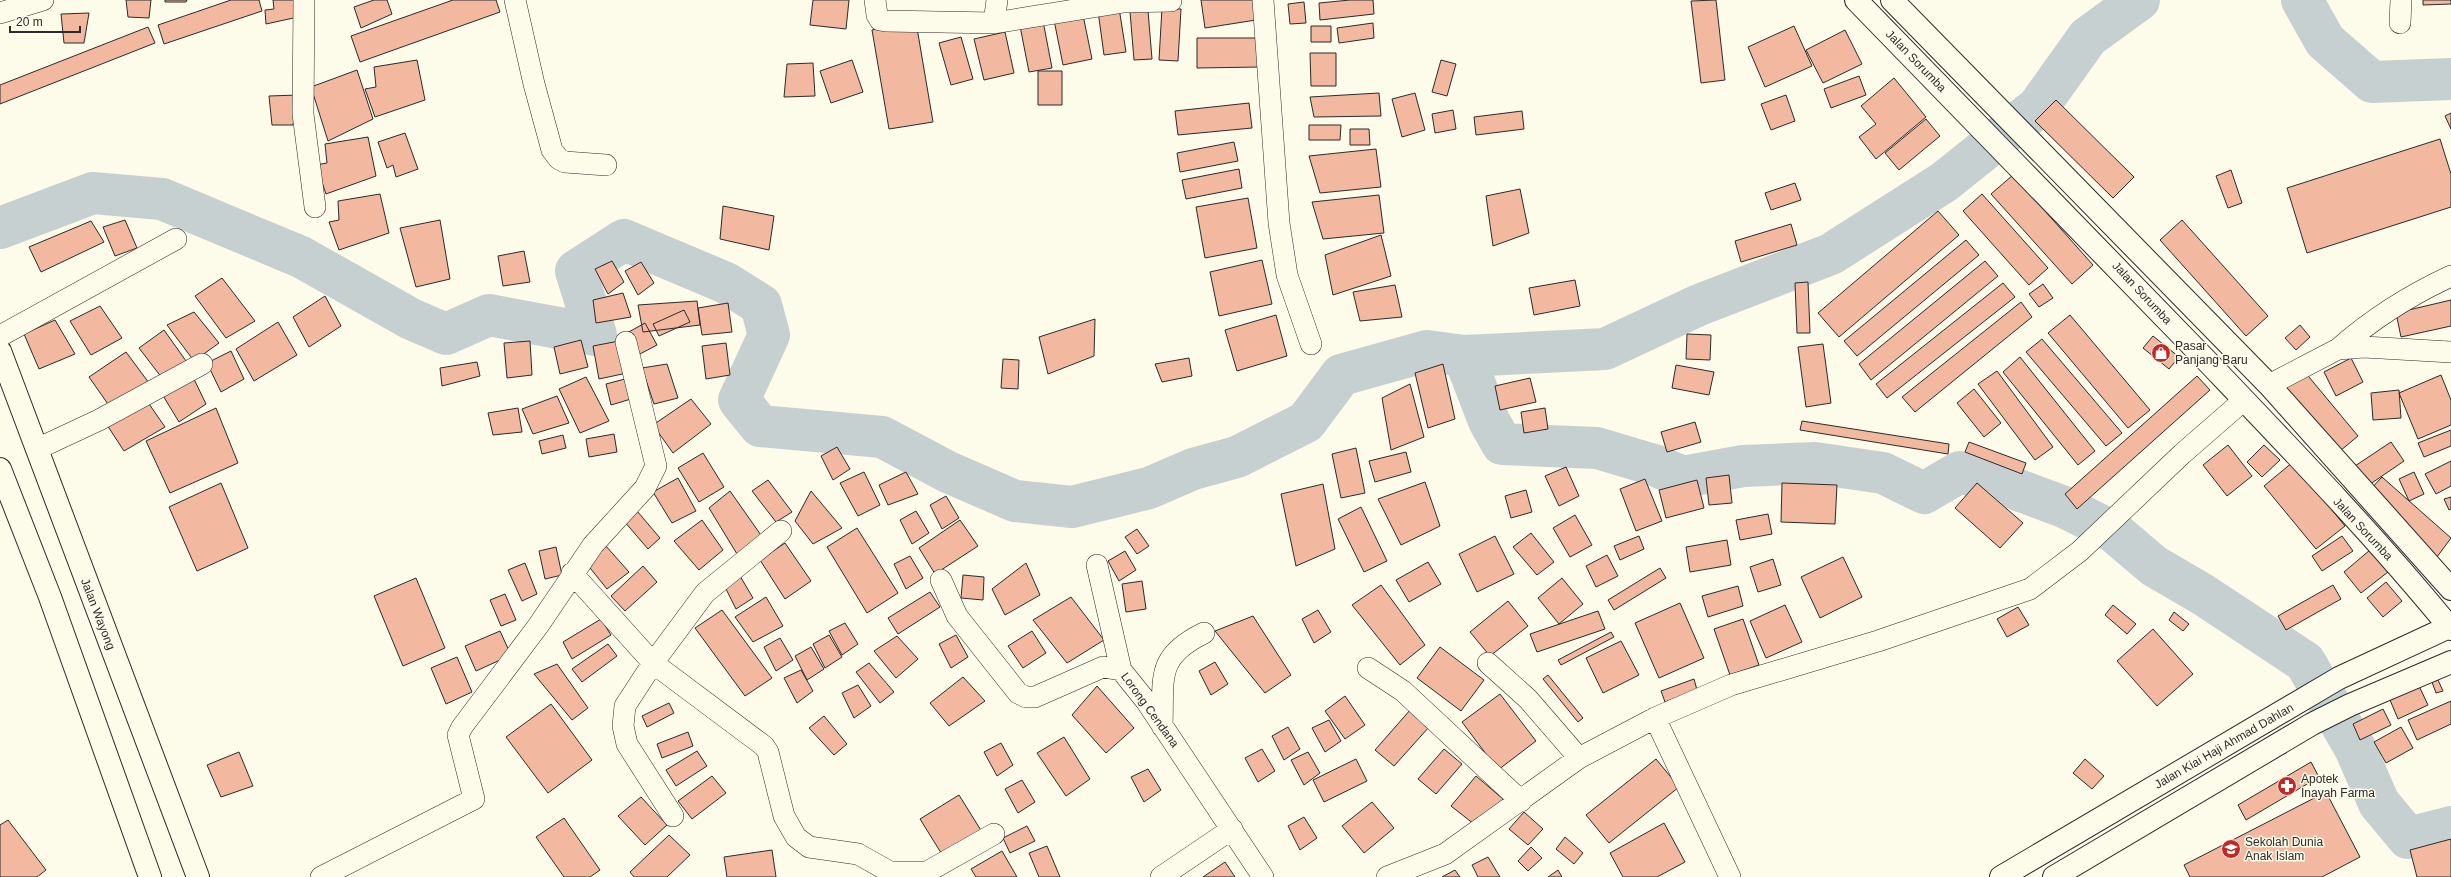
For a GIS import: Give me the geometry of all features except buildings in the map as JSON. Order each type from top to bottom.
[{"type":"main road","name":"Jalan Sorumba","points":[[1856,0],[2011,157],[2244,400],[2412,581],[2450,627]]},
{"type":"main road","points":[[1892,0],[2269,385],[2451,589]]},
{"type":"main road","points":[[2129,279],[2149,261]]},
{"type":"main road","name":"Jalan Wayong","points":[[0,351],[198,877]]},
{"type":"main road","points":[[0,469],[50,597],[150,877]]},
{"type":"main road","name":"Jalan Kiai Haji Ahmad Dahlan","points":[[2001,877],[2339,678],[2450,627]]},
{"type":"main road","name":"Jalan Kiai Haji Ahmad Dahlan","points":[[2054,877],[2312,724],[2350,705],[2451,662]]},
{"type":"street","points":[[0,13],[43,0]]},
{"type":"street","points":[[304,0],[303,114],[315,207]]},
{"type":"street","points":[[515,0],[534,84],[552,150],[559,159],[565,162],[606,165]]},
{"type":"street","points":[[875,0],[877,14],[880,20],[994,23],[1124,1],[1172,1]]},
{"type":"street","points":[[994,23],[997,0]]},
{"type":"street","points":[[1263,0],[1279,223],[1287,275],[1311,344]]},
{"type":"street","points":[[2400,23],[2401,0]]},
{"type":"street","points":[[0,336],[176,239]]},
{"type":"street","points":[[2269,385],[2338,349],[2362,328],[2416,292],[2451,276]]},
{"type":"street","points":[[320,877],[474,799],[458,735],[538,626],[572,573],[593,545],[645,488],[656,466],[626,342]]},
{"type":"street","points":[[2338,349],[2364,347],[2451,352]]},
{"type":"street","points":[[37,450],[99,420],[202,364]]},
{"type":"street","points":[[1387,877],[1427,870],[1445,854],[1579,758],[1655,718],[1731,685],[1878,641],[2030,589],[2080,551],[2141,495],[2182,454],[2244,400]]},
{"type":"street","points":[[673,816],[627,744],[623,726],[625,706],[653,664],[705,593],[781,531]]},
{"type":"street","points":[[1097,565],[1121,670]]},
{"type":"street","points":[[572,573],[653,664],[764,746],[768,752],[784,816],[796,837],[810,846],[858,854],[890,872],[927,872],[994,834]]},
{"type":"street","name":"Lorong Cendana","points":[[941,580],[957,616],[1018,693],[1026,697],[1035,697],[1103,667],[1121,670],[1162,726],[1263,877]]},
{"type":"street","points":[[1162,726],[1164,672],[1172,655],[1184,643],[1204,633]]},
{"type":"street","points":[[1488,663],[1528,699],[1579,758]]},
{"type":"street","points":[[1368,668],[1403,690],[1521,801]]},
{"type":"street","points":[[1655,718],[1730,877]]},
{"type":"street","points":[[1161,877],[1232,829]]},
{"type":"waterway","points":[[1464,356],[1605,349],[1699,305],[1831,254],[1944,182],[2038,107],[2088,37],[2139,0]]},
{"type":"waterway","points":[[2302,0],[2325,41],[2372,82],[2451,79]]},
{"type":"waterway","points":[[0,228],[93,193],[162,199],[301,257],[411,319],[446,334],[489,315],[596,335],[576,271],[624,240],[726,283],[761,305],[769,335],[739,400],[760,426],[882,437],[948,472],[1015,501],[1072,507],[1149,488],[1193,469],[1237,457],[1306,422],[1341,375],[1427,351],[1464,356],[1489,421],[1502,444],[1597,448],[1654,465],[1683,477],[1743,466],[1815,463],[1883,473],[1924,493],[1960,472],[2013,488],[2064,507],[2114,532],[2154,566],[2202,594],[2305,662],[2355,748],[2379,803],[2408,838],[2451,827]]},
{"type":"place","name":"Pasar Panjang Baru","points":[[2161,353]]},
{"type":"place","name":"Apotek Inayah Farma","points":[[2287,786]]},
{"type":"place","name":"Sekolah Dunia Anak Islam","points":[[2231,849]]}]
